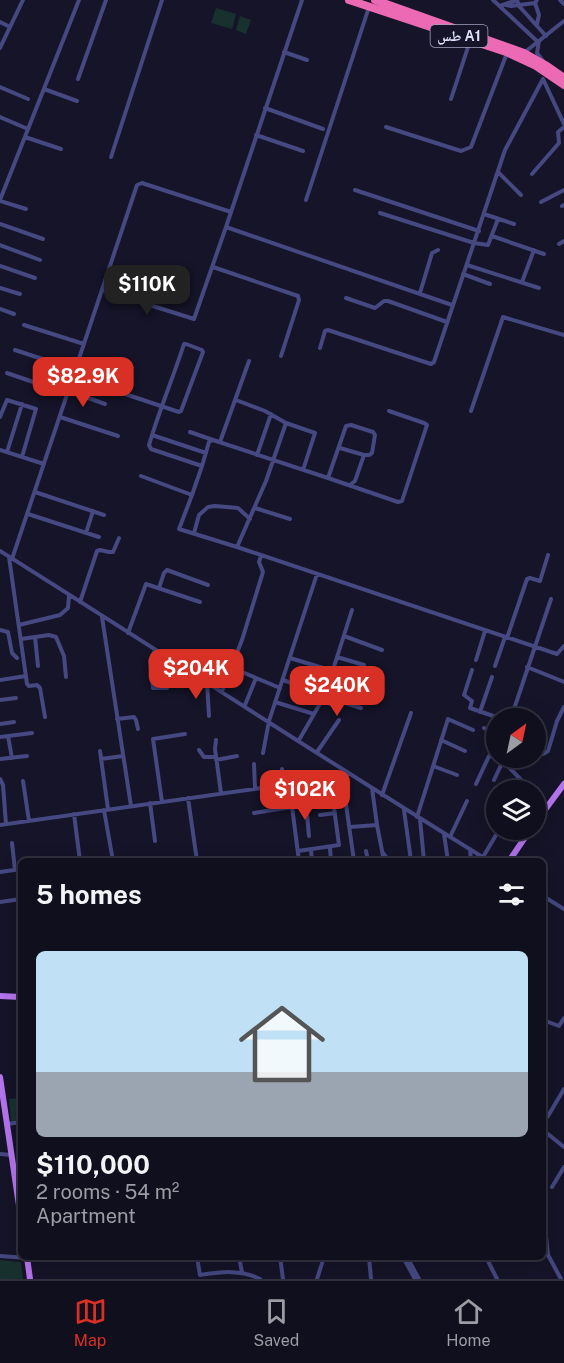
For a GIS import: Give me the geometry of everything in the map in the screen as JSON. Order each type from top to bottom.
[{"type":"highway","name":"طس A1","points":[[353,1],[372,3],[524,53],[564,85]]},
{"type":"highway","name":"طس A1","points":[[372,3],[507,53],[545,72],[564,78]]},
{"type":"main road","points":[[547,807],[564,784]]},
{"type":"main road","points":[[511,858],[523,840]]},
{"type":"main road","points":[[0,996],[18,997]]},
{"type":"main road","points":[[0,1077],[3,1114],[13,1156],[18,1195]]},
{"type":"main road","points":[[27,1260],[30,1279]]},
{"type":"street","points":[[0,48],[23,0]]},
{"type":"street","points":[[26,209],[0,200],[79,0]]},
{"type":"street","points":[[78,79],[106,0]]},
{"type":"street","points":[[111,157],[162,0]]},
{"type":"street","points":[[102,290],[192,320],[195,318],[302,0]]},
{"type":"street","points":[[493,0],[538,41]]},
{"type":"street","points":[[500,6],[517,0],[519,6],[546,36]]},
{"type":"street","points":[[524,0],[534,2]]},
{"type":"street","points":[[560,0],[564,4]]},
{"type":"street","points":[[519,6],[534,2]]},
{"type":"street","points":[[534,2],[539,17],[537,25]]},
{"type":"street","points":[[306,200],[372,3]]},
{"type":"street","points":[[524,53],[564,21]]},
{"type":"street","points":[[0,22],[10,27]]},
{"type":"street","points":[[451,99],[470,40]]},
{"type":"street","points":[[532,174],[559,143],[558,132],[564,125],[537,53],[538,41]]},
{"type":"street","points":[[284,52],[307,60]]},
{"type":"street","points":[[386,127],[460,151],[471,147],[507,53]]},
{"type":"street","points":[[320,348],[325,331],[328,330],[431,364],[435,361],[505,150],[545,72]]},
{"type":"street","points":[[0,87],[28,99]]},
{"type":"street","points":[[44,89],[77,101]]},
{"type":"street","points":[[266,108],[323,129]]},
{"type":"street","points":[[0,117],[28,129]]},
{"type":"street","points":[[256,135],[303,152]]},
{"type":"street","points":[[25,137],[61,149]]},
{"type":"street","points":[[498,172],[521,195]]},
{"type":"street","points":[[45,717],[40,688],[37,685],[28,686],[11,558],[28,514],[136,186],[139,183],[231,212]]},
{"type":"street","points":[[355,190],[479,231]]},
{"type":"street","points":[[541,202],[564,190]]},
{"type":"street","points":[[380,213],[474,243],[488,245],[498,219]]},
{"type":"street","points":[[484,214],[514,224]]},
{"type":"street","points":[[0,224],[43,239]]},
{"type":"street","points":[[226,227],[452,305]]},
{"type":"street","points":[[492,236],[544,254]]},
{"type":"street","points":[[559,244],[564,241]]},
{"type":"street","points":[[0,245],[40,260]]},
{"type":"street","points":[[420,293],[432,254],[438,250]]},
{"type":"street","points":[[522,282],[534,250]]},
{"type":"street","points":[[467,265],[539,288]]},
{"type":"street","points":[[0,266],[35,278]]},
{"type":"street","points":[[213,267],[298,296],[299,300],[281,356]]},
{"type":"street","points":[[463,274],[490,284]]},
{"type":"street","points":[[0,288],[20,294]]},
{"type":"street","points":[[346,298],[377,308],[384,301],[388,301],[447,322]]},
{"type":"street","points":[[0,309],[14,314]]},
{"type":"street","points":[[1,316],[5,311]]},
{"type":"street","points":[[471,411],[502,317],[564,335]]},
{"type":"street","points":[[24,325],[84,344]]},
{"type":"street","points":[[74,377],[164,406],[179,412],[182,411],[202,350],[184,344],[164,406],[149,445],[151,449],[202,466]]},
{"type":"street","points":[[15,350],[76,370]]},
{"type":"street","points":[[220,442],[249,361]]},
{"type":"street","points":[[7,373],[105,404]]},
{"type":"street","points":[[0,417],[7,399],[37,410],[22,457]]},
{"type":"street","points":[[236,400],[271,414],[286,423],[315,433],[303,470]]},
{"type":"street","points":[[7,452],[22,404]]},
{"type":"street","points":[[190,432],[399,502],[403,500],[428,426],[389,411]]},
{"type":"street","points":[[257,455],[271,414]]},
{"type":"street","points":[[60,417],[118,436]]},
{"type":"street","points":[[237,548],[255,508],[286,423]]},
{"type":"street","points":[[328,478],[346,426],[351,425],[375,433],[372,453],[369,455],[340,448]]},
{"type":"street","points":[[152,435],[206,453]]},
{"type":"street","points":[[213,440],[209,442],[179,528],[534,647],[558,654],[564,646]]},
{"type":"street","points":[[0,450],[44,464]]},
{"type":"street","points":[[350,485],[356,481],[364,455]]},
{"type":"street","points":[[141,476],[192,495]]},
{"type":"street","points":[[35,492],[104,515]]},
{"type":"street","points":[[194,533],[199,515],[208,507],[237,508],[250,519]]},
{"type":"street","points":[[255,508],[290,519]]},
{"type":"street","points":[[86,533],[93,511]]},
{"type":"street","points":[[28,514],[99,537]]},
{"type":"street","points":[[80,602],[97,551],[113,552],[119,538]]},
{"type":"street","points":[[0,551],[418,818],[483,857],[493,840]]},
{"type":"street","points":[[495,666],[527,579],[540,581],[548,555]]},
{"type":"street","points":[[222,691],[248,623],[263,572],[259,562],[261,556]]},
{"type":"street","points":[[159,588],[167,570],[208,585]]},
{"type":"street","points":[[263,753],[269,721],[317,574]]},
{"type":"street","points":[[128,633],[145,586],[149,584],[200,602]]},
{"type":"street","points":[[19,625],[60,615],[68,608],[69,595]]},
{"type":"street","points":[[514,708],[551,599]]},
{"type":"street","points":[[298,740],[325,694],[352,610]]},
{"type":"street","points":[[102,616],[131,806]]},
{"type":"street","points":[[0,630],[8,632],[12,653],[17,658]]},
{"type":"street","points":[[476,660],[485,631]]},
{"type":"street","points":[[21,639],[50,635],[58,640],[64,656],[66,677]]},
{"type":"street","points":[[344,636],[382,650]]},
{"type":"street","points":[[34,637],[38,666]]},
{"type":"street","points":[[155,650],[150,661],[153,688],[167,688]]},
{"type":"street","points":[[204,656],[280,688]]},
{"type":"street","points":[[290,657],[362,686]]},
{"type":"street","points":[[337,657],[364,665]]},
{"type":"street","points":[[527,667],[564,682]]},
{"type":"street","points":[[472,670],[464,695],[472,700],[471,709],[486,714]]},
{"type":"street","points":[[0,680],[26,676]]},
{"type":"street","points":[[480,712],[492,677]]},
{"type":"street","points":[[245,706],[256,678]]},
{"type":"street","points":[[283,680],[325,694]]},
{"type":"street","points":[[207,682],[209,716]]},
{"type":"street","points":[[0,700],[16,698]]},
{"type":"street","points":[[322,701],[332,707],[339,701],[361,708]]},
{"type":"street","points":[[275,702],[314,714]]},
{"type":"street","points":[[546,752],[564,706]]},
{"type":"street","points":[[382,795],[411,713]]},
{"type":"street","points":[[117,719],[134,717],[138,729]]},
{"type":"street","points":[[424,858],[418,818],[449,719],[473,730]]},
{"type":"street","points":[[317,752],[339,720]]},
{"type":"street","points":[[0,724],[14,722]]},
{"type":"street","points":[[0,737],[32,733]]},
{"type":"street","points":[[162,802],[153,741],[155,738],[185,734]]},
{"type":"street","points":[[7,736],[10,739],[12,758]]},
{"type":"street","points":[[216,740],[221,793]]},
{"type":"street","points":[[441,740],[465,751]]},
{"type":"street","points":[[199,750],[204,757],[237,756]]},
{"type":"street","points":[[100,751],[113,858]]},
{"type":"street","points":[[0,759],[27,756]]},
{"type":"street","points":[[101,759],[123,756]]},
{"type":"street","points":[[476,784],[486,762]]},
{"type":"street","points":[[254,765],[255,788]]},
{"type":"street","points":[[433,766],[457,775]]},
{"type":"street","points":[[494,780],[497,768]]},
{"type":"street","points":[[509,768],[521,780]]},
{"type":"street","points":[[282,769],[283,784]]},
{"type":"street","points":[[0,825],[350,774]]},
{"type":"street","points":[[342,776],[354,858]]},
{"type":"street","points":[[298,851],[330,848],[340,844],[330,778]]},
{"type":"street","points":[[0,779],[3,785],[6,824]]},
{"type":"street","points":[[23,781],[29,821]]},
{"type":"street","points":[[304,782],[309,836]]},
{"type":"street","points":[[289,783],[299,858]]},
{"type":"street","points":[[372,788],[384,858]]},
{"type":"street","points":[[188,798],[197,858]]},
{"type":"street","points":[[450,837],[467,801]]},
{"type":"street","points":[[150,803],[154,841]]},
{"type":"street","points":[[254,813],[292,807]]},
{"type":"street","points":[[404,809],[411,858]]},
{"type":"street","points":[[74,813],[80,858]]},
{"type":"street","points":[[320,815],[335,813]]},
{"type":"street","points":[[350,827],[377,825]]},
{"type":"street","points":[[444,833],[448,858]]},
{"type":"street","points":[[12,843],[15,870]]},
{"type":"street","points":[[330,848],[331,858]]},
{"type":"street","points":[[470,849],[471,858]]},
{"type":"street","points":[[311,850],[312,858]]},
{"type":"street","points":[[366,851],[367,858]]},
{"type":"street","points":[[383,853],[387,858]]},
{"type":"street","points":[[0,872],[18,870]]},
{"type":"street","points":[[546,898],[564,909]]},
{"type":"street","points":[[0,902],[18,899]]},
{"type":"street","points":[[546,1021],[560,1026],[564,1018]]},
{"type":"street","points":[[546,1118],[564,1089]]},
{"type":"street","points":[[7,1124],[18,1122]]},
{"type":"street","points":[[546,1132],[564,1147]]},
{"type":"street","points":[[0,1154],[13,1156]]},
{"type":"street","points":[[552,1187],[564,1167]]},
{"type":"street","points":[[546,1236],[548,1255],[561,1279]]},
{"type":"street","points":[[0,1256],[18,1257]]},
{"type":"street","points":[[198,1260],[200,1275],[226,1271],[242,1272],[260,1279]]},
{"type":"street","points":[[240,1260],[242,1272]]},
{"type":"street","points":[[280,1260],[283,1279]]},
{"type":"street","points":[[317,1279],[323,1260]]},
{"type":"street","points":[[367,1260],[371,1279]]},
{"type":"street","points":[[407,1260],[417,1279]]},
{"type":"street","points":[[488,1260],[497,1279]]},
{"type":"green space","points":[[216,8],[236,14],[232,29],[211,23]]},
{"type":"green space","points":[[240,16],[251,20],[246,34],[236,30]]},
{"type":"green space","points":[[18,1098],[18,1120],[11,1121],[9,1099]]},
{"type":"green space","points":[[0,1260],[21,1262],[23,1279],[0,1279]]}]
